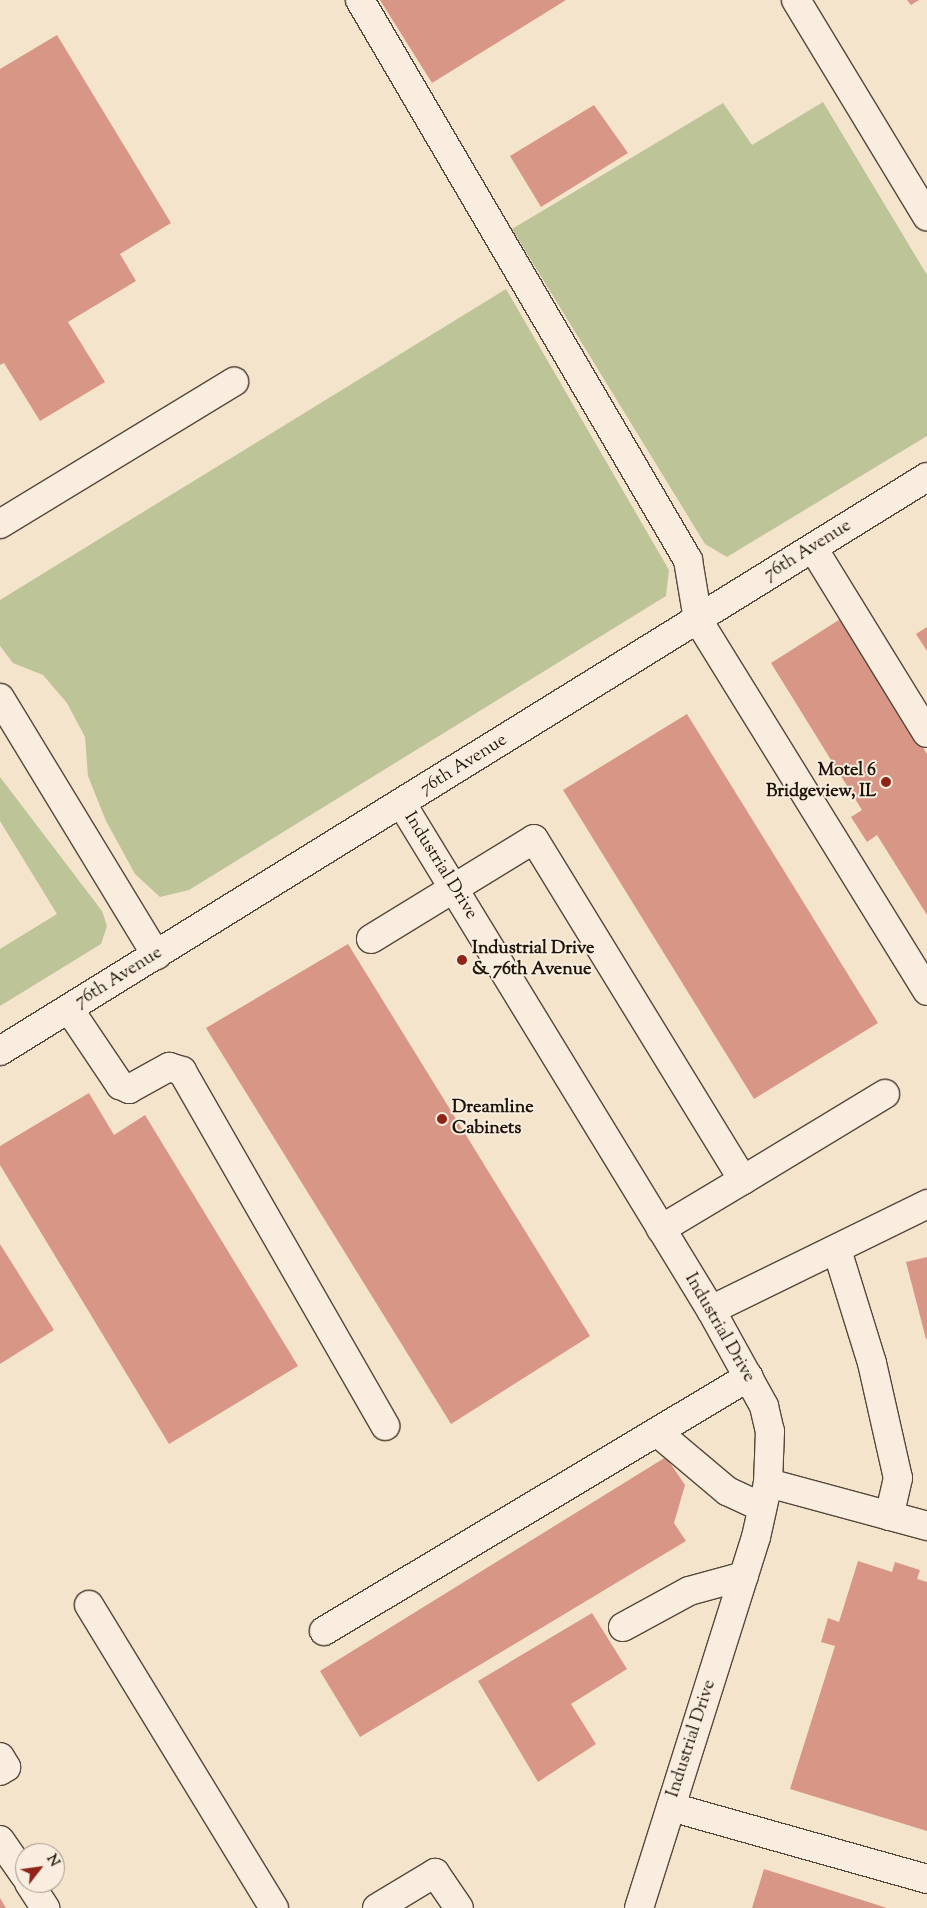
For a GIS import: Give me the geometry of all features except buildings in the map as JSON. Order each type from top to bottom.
[{"type":"street","points":[[360,0],[688,560],[698,620],[927,991]]},
{"type":"street","points":[[796,0],[927,216]]},
{"type":"street","points":[[0,524],[234,382]]},
{"type":"street","name":"76th Avenue","points":[[0,1051],[402,804],[927,477]]},
{"type":"street","points":[[813,548],[927,733]]},
{"type":"street","points":[[4,712],[156,955]]},
{"type":"street","name":"Industrial Drive","points":[[402,804],[711,1310],[764,1406],[770,1431],[765,1495],[744,1576],[639,1908]]},
{"type":"street","points":[[371,938],[534,839],[744,1180]]},
{"type":"street","points":[[69,1009],[120,1086],[128,1090],[169,1067],[182,1071],[385,1426]]},
{"type":"street","points":[[661,1230],[885,1094]]},
{"type":"street","points":[[711,1310],[837,1250],[927,1204]]},
{"type":"street","points":[[837,1250],[872,1363],[898,1478],[889,1516]]},
{"type":"street","points":[[324,1631],[748,1377]]},
{"type":"street","points":[[657,1432],[727,1491],[765,1495],[889,1516],[927,1526]]},
{"type":"street","points":[[623,1627],[689,1591],[744,1576]]},
{"type":"street","points":[[89,1605],[274,1908]]},
{"type":"street","points":[[0,1757],[6,1767],[0,1771]]},
{"type":"street","points":[[671,1807],[927,1878]]},
{"type":"street","points":[[0,1840],[15,1862]]},
{"type":"street","points":[[377,1908],[435,1873],[459,1908]]},
{"type":"street","points":[[35,1893],[45,1908]]},
{"type":"green space","points":[[823,102],[927,275],[927,436],[727,557],[705,544],[512,229],[723,103],[752,145]]},
{"type":"green space","points":[[506,289],[669,570],[666,596],[189,890],[160,897],[135,874],[106,821],[88,776],[85,737],[67,703],[43,675],[13,663],[0,646],[0,600]]},
{"type":"green space","points":[[0,777],[102,911],[107,926],[101,944],[0,1006],[0,949],[57,914],[0,821]]},
{"type":"place","name":"Motel 6 Bridgeview, IL","points":[[886,782]]},
{"type":"place","name":"Industrial Drive & 76th Avenue","points":[[462,960]]},
{"type":"place","name":"Dreamline Cabinets","points":[[442,1119]]}]
